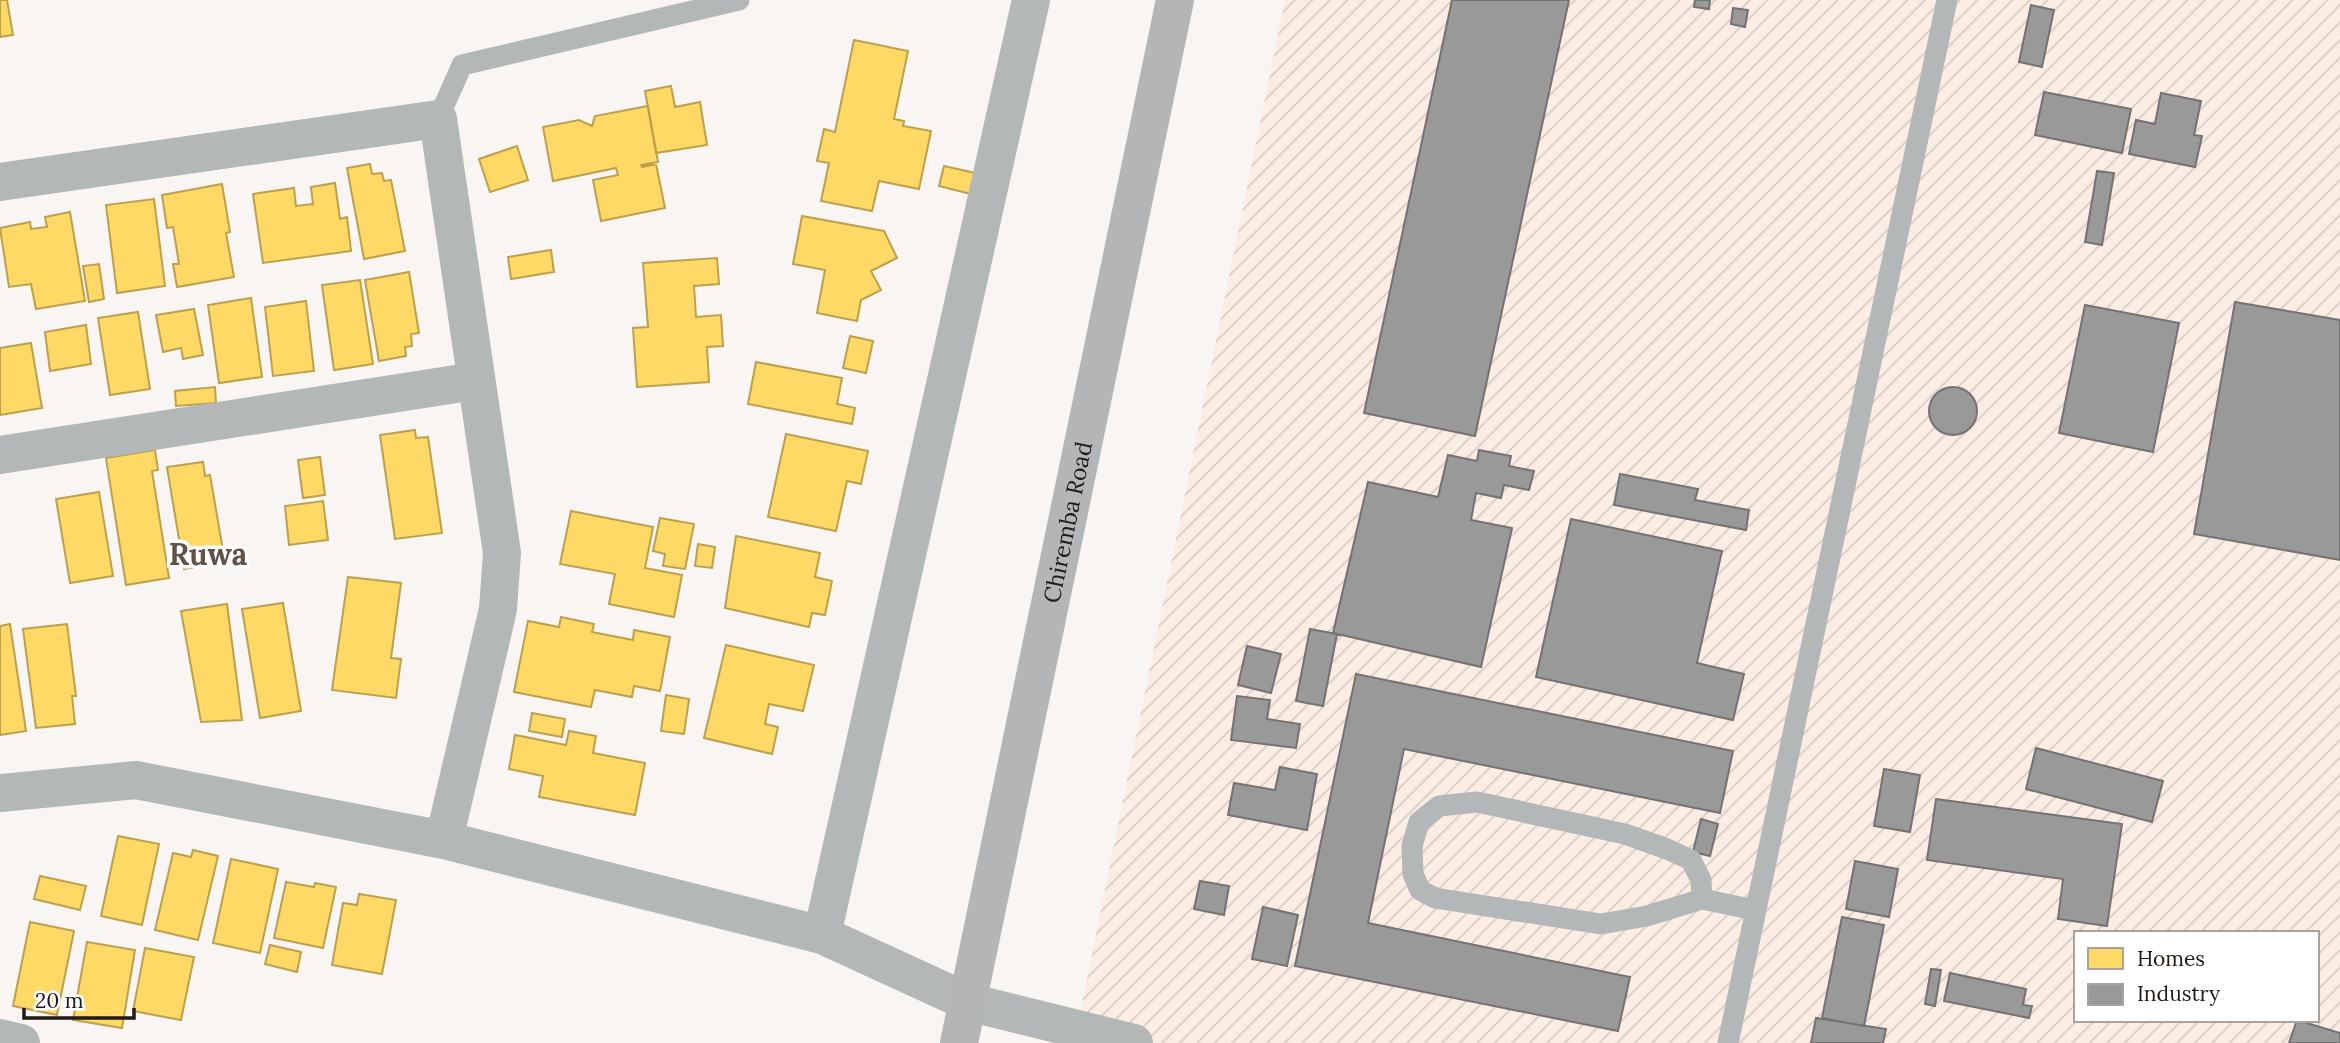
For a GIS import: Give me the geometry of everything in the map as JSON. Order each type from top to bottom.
[{"type":"main road","name":"Chiremba Road","points":[[959,1043],[1175,0]]},
{"type":"street","points":[[822,935],[1031,0]]},
{"type":"street","points":[[0,182],[438,119],[502,553],[498,609],[443,840]]},
{"type":"street","points":[[0,455],[475,381]]},
{"type":"street","points":[[0,793],[136,780],[443,840],[822,935],[968,1002],[1134,1043]]},
{"type":"street","points":[[0,1038],[20,1043]]},
{"type":"lane","points":[[438,119],[462,65],[739,0]]},
{"type":"lane","points":[[1728,1043],[1947,0]]},
{"type":"lane","points":[[1702,899],[1701,880],[1691,860],[1667,849],[1625,834],[1477,803],[1439,806],[1419,822],[1412,846],[1413,874],[1420,890],[1435,898],[1601,924],[1647,916],[1702,899],[1755,910]]},
{"type":"shaded area","points":[[1285,0],[2340,0],[2340,1043],[1074,1043]]},
{"type":"building: Homes","points":[[0,0],[7,0],[13,35],[0,37]]},
{"type":"building: Homes","points":[[854,40],[908,51],[894,119],[904,121],[903,126],[931,131],[919,189],[879,181],[872,211],[821,201],[829,163],[817,161],[824,129],[835,132]]},
{"type":"building: Homes","points":[[671,86],[675,107],[700,102],[707,145],[656,153],[645,91]]},
{"type":"building: Homes","points":[[648,106],[658,162],[641,165],[656,164],[665,208],[601,221],[593,180],[618,175],[616,168],[553,181],[543,127],[579,120],[592,126],[595,116]]},
{"type":"building: Homes","points":[[517,146],[528,180],[490,192],[479,159]]},
{"type":"building: Homes","points":[[370,164],[372,174],[382,173],[384,181],[391,180],[405,251],[364,259],[347,168]]},
{"type":"building: Homes","points":[[944,166],[980,174],[975,195],[939,186]]},
{"type":"building: Homes","points":[[335,183],[340,219],[347,217],[351,251],[263,263],[253,194],[294,188],[296,206],[313,204],[311,187]]},
{"type":"building: Homes","points":[[222,184],[230,232],[226,233],[234,277],[177,287],[173,264],[179,264],[173,227],[167,228],[162,195]]},
{"type":"building: Homes","points":[[154,199],[165,286],[117,293],[106,205]]},
{"type":"building: Homes","points":[[70,212],[85,301],[36,309],[31,284],[9,287],[0,228],[30,222],[31,229],[47,227],[45,217]]},
{"type":"building: Homes","points":[[802,216],[884,231],[897,258],[871,271],[881,290],[861,300],[857,321],[817,313],[825,270],[793,264]]},
{"type":"building: Homes","points":[[551,250],[554,272],[511,279],[508,257]]},
{"type":"building: Homes","points":[[717,258],[719,284],[694,286],[696,317],[721,315],[723,346],[707,347],[709,382],[637,387],[633,328],[648,327],[643,263]]},
{"type":"building: Homes","points":[[99,264],[104,299],[89,302],[83,266]]},
{"type":"building: Homes","points":[[409,272],[419,333],[411,334],[412,346],[405,347],[406,356],[379,361],[365,280]]},
{"type":"building: Homes","points":[[360,280],[373,364],[334,370],[322,285]]},
{"type":"building: Homes","points":[[251,298],[262,377],[219,383],[208,305]]},
{"type":"building: Homes","points":[[306,301],[314,371],[273,376],[265,307]]},
{"type":"building: Homes","points":[[194,309],[203,355],[183,359],[181,348],[163,352],[156,315]]},
{"type":"building: Homes","points":[[138,312],[150,389],[110,395],[98,318]]},
{"type":"building: Homes","points":[[86,325],[91,364],[50,371],[45,332]]},
{"type":"building: Homes","points":[[850,336],[873,341],[866,373],[843,368]]},
{"type":"building: Homes","points":[[31,343],[42,408],[0,415],[0,348]]},
{"type":"building: Homes","points":[[756,362],[842,378],[837,404],[855,408],[852,424],[748,404]]},
{"type":"building: Homes","points":[[215,387],[216,403],[176,406],[175,391]]},
{"type":"building: Homes","points":[[415,430],[416,438],[428,437],[442,533],[395,539],[380,435]]},
{"type":"building: Homes","points":[[786,434],[868,451],[861,484],[847,481],[836,531],[768,517]]},
{"type":"building: Homes","points":[[155,450],[158,470],[152,471],[169,578],[126,585],[106,458]]},
{"type":"building: Homes","points":[[320,457],[325,495],[303,498],[298,460]]},
{"type":"building: Homes","points":[[203,462],[205,476],[210,475],[225,562],[184,569],[167,467]]},
{"type":"building: Homes","points":[[99,492],[113,576],[70,583],[56,499]]},
{"type":"building: Homes","points":[[323,501],[328,540],[289,545],[285,506]]},
{"type":"building: Homes","points":[[571,511],[653,527],[645,568],[682,575],[674,617],[609,604],[615,574],[560,564]]},
{"type":"building: Homes","points":[[660,518],[694,524],[685,569],[663,566],[665,554],[653,551]]},
{"type":"building: Homes","points":[[736,536],[820,553],[815,577],[832,581],[825,615],[812,613],[809,627],[725,608]]},
{"type":"building: Homes","points":[[698,544],[715,547],[712,568],[695,566]]},
{"type":"building: Homes","points":[[348,577],[401,583],[391,658],[401,659],[396,698],[332,690]]},
{"type":"building: Homes","points":[[283,603],[301,711],[260,718],[242,609]]},
{"type":"building: Homes","points":[[227,604],[242,720],[201,722],[181,611]]},
{"type":"building: Homes","points":[[561,617],[594,624],[592,632],[633,640],[634,630],[670,637],[660,691],[634,686],[632,697],[595,690],[591,707],[514,692],[528,621],[559,627]]},
{"type":"building: Homes","points":[[10,624],[26,731],[0,735],[0,626]]},
{"type":"building: Homes","points":[[67,624],[76,696],[72,696],[75,724],[36,728],[23,629]]},
{"type":"building: Homes","points":[[726,645],[814,665],[803,711],[769,704],[765,724],[778,727],[772,754],[704,738]]},
{"type":"building: Homes","points":[[666,695],[689,699],[684,734],[661,731]]},
{"type":"building: Homes","points":[[532,713],[565,719],[562,737],[529,731]]},
{"type":"building: Homes","points":[[569,731],[596,736],[593,753],[645,763],[635,815],[539,797],[543,776],[509,769],[515,735],[566,745]]},
{"type":"building: Homes","points":[[118,836],[159,844],[142,925],[101,916]]},
{"type":"building: Homes","points":[[193,850],[218,856],[198,940],[155,930],[173,853],[191,857]]},
{"type":"building: Homes","points":[[231,859],[278,869],[260,953],[213,943]]},
{"type":"building: Homes","points":[[40,876],[86,886],[80,910],[34,899]]},
{"type":"building: Homes","points":[[286,882],[314,887],[315,883],[336,887],[323,948],[274,938]]},
{"type":"building: Homes","points":[[359,894],[396,900],[382,974],[332,965],[343,903],[357,905]]},
{"type":"building: Homes","points":[[30,922],[74,931],[57,1015],[13,1006]]},
{"type":"building: Homes","points":[[87,942],[135,950],[122,1028],[73,1020]]},
{"type":"building: Homes","points":[[270,945],[301,952],[297,972],[265,964]]},
{"type":"building: Homes","points":[[145,948],[194,957],[181,1020],[133,1011]]},
{"type":"building: Industry","points":[[1452,0],[1569,0],[1475,436],[1364,413]]},
{"type":"building: Industry","points":[[1695,0],[1710,0],[1709,9],[1694,7]]},
{"type":"building: Industry","points":[[2031,5],[2054,10],[2042,67],[2019,62]]},
{"type":"building: Industry","points":[[1733,8],[1748,10],[1745,27],[1731,24]]},
{"type":"building: Industry","points":[[2044,92],[2131,109],[2122,153],[2035,135]]},
{"type":"building: Industry","points":[[2161,93],[2201,101],[2194,135],[2202,136],[2195,167],[2129,154],[2136,120],[2155,124]]},
{"type":"building: Industry","points":[[2097,171],[2114,173],[2102,245],[2085,242]]},
{"type":"building: Industry","points":[[2235,302],[2340,320],[2340,560],[2194,534]]},
{"type":"building: Industry","points":[[2085,305],[2179,323],[2153,452],[2059,433]]},
{"type":"building: Industry","points":[[1953,387],[1970,394],[1977,411],[1970,428],[1953,435],[1936,428],[1929,411],[1936,394]]},
{"type":"building: Industry","points":[[1479,450],[1511,456],[1509,466],[1534,471],[1529,490],[1504,485],[1501,498],[1476,493],[1471,520],[1512,528],[1481,667],[1333,633],[1368,482],[1438,497],[1448,455],[1477,461]]},
{"type":"building: Industry","points":[[1620,474],[1698,489],[1695,500],[1749,510],[1746,530],[1614,505]]},
{"type":"building: Industry","points":[[1571,519],[1722,551],[1697,663],[1744,674],[1733,720],[1536,677]]},
{"type":"building: Industry","points":[[1310,629],[1337,634],[1323,706],[1296,701]]},
{"type":"building: Industry","points":[[1247,646],[1281,654],[1271,693],[1238,685]]},
{"type":"building: Industry","points":[[1356,674],[1733,751],[1720,813],[1404,749],[1368,923],[1630,977],[1618,1031],[1295,966]]},
{"type":"building: Industry","points":[[1237,696],[1270,700],[1267,719],[1300,724],[1296,748],[1231,740]]},
{"type":"building: Industry","points":[[2036,748],[2163,781],[2152,822],[2026,789]]},
{"type":"building: Industry","points":[[1280,767],[1317,774],[1307,830],[1228,815],[1234,783],[1275,790]]},
{"type":"building: Industry","points":[[1884,769],[1920,775],[1910,832],[1874,826]]},
{"type":"building: Industry","points":[[1936,799],[2122,824],[2107,926],[2058,919],[2063,879],[1927,860]]},
{"type":"building: Industry","points":[[1701,819],[1718,824],[1710,856],[1693,852]]},
{"type":"building: Industry","points":[[1855,861],[1898,869],[1889,917],[1846,909]]},
{"type":"building: Industry","points":[[1200,881],[1229,886],[1224,915],[1194,909]]},
{"type":"building: Industry","points":[[1263,907],[1298,915],[1287,966],[1252,959]]},
{"type":"building: Industry","points":[[1842,917],[1884,925],[1864,1026],[1822,1018]]},
{"type":"building: Industry","points":[[1931,969],[1941,970],[1935,1006],[1925,1004]]},
{"type":"building: Industry","points":[[1950,973],[2026,989],[2023,1005],[2032,1006],[2029,1018],[1944,1001]]},
{"type":"building: Industry","points":[[1816,1018],[1886,1029],[1883,1043],[1811,1043]]},
{"type":"building: Industry","points":[[2296,1022],[2340,1033],[2340,1043],[2289,1043]]},
{"type":"district","name":"Ruwa","points":[[208,554]]}]
